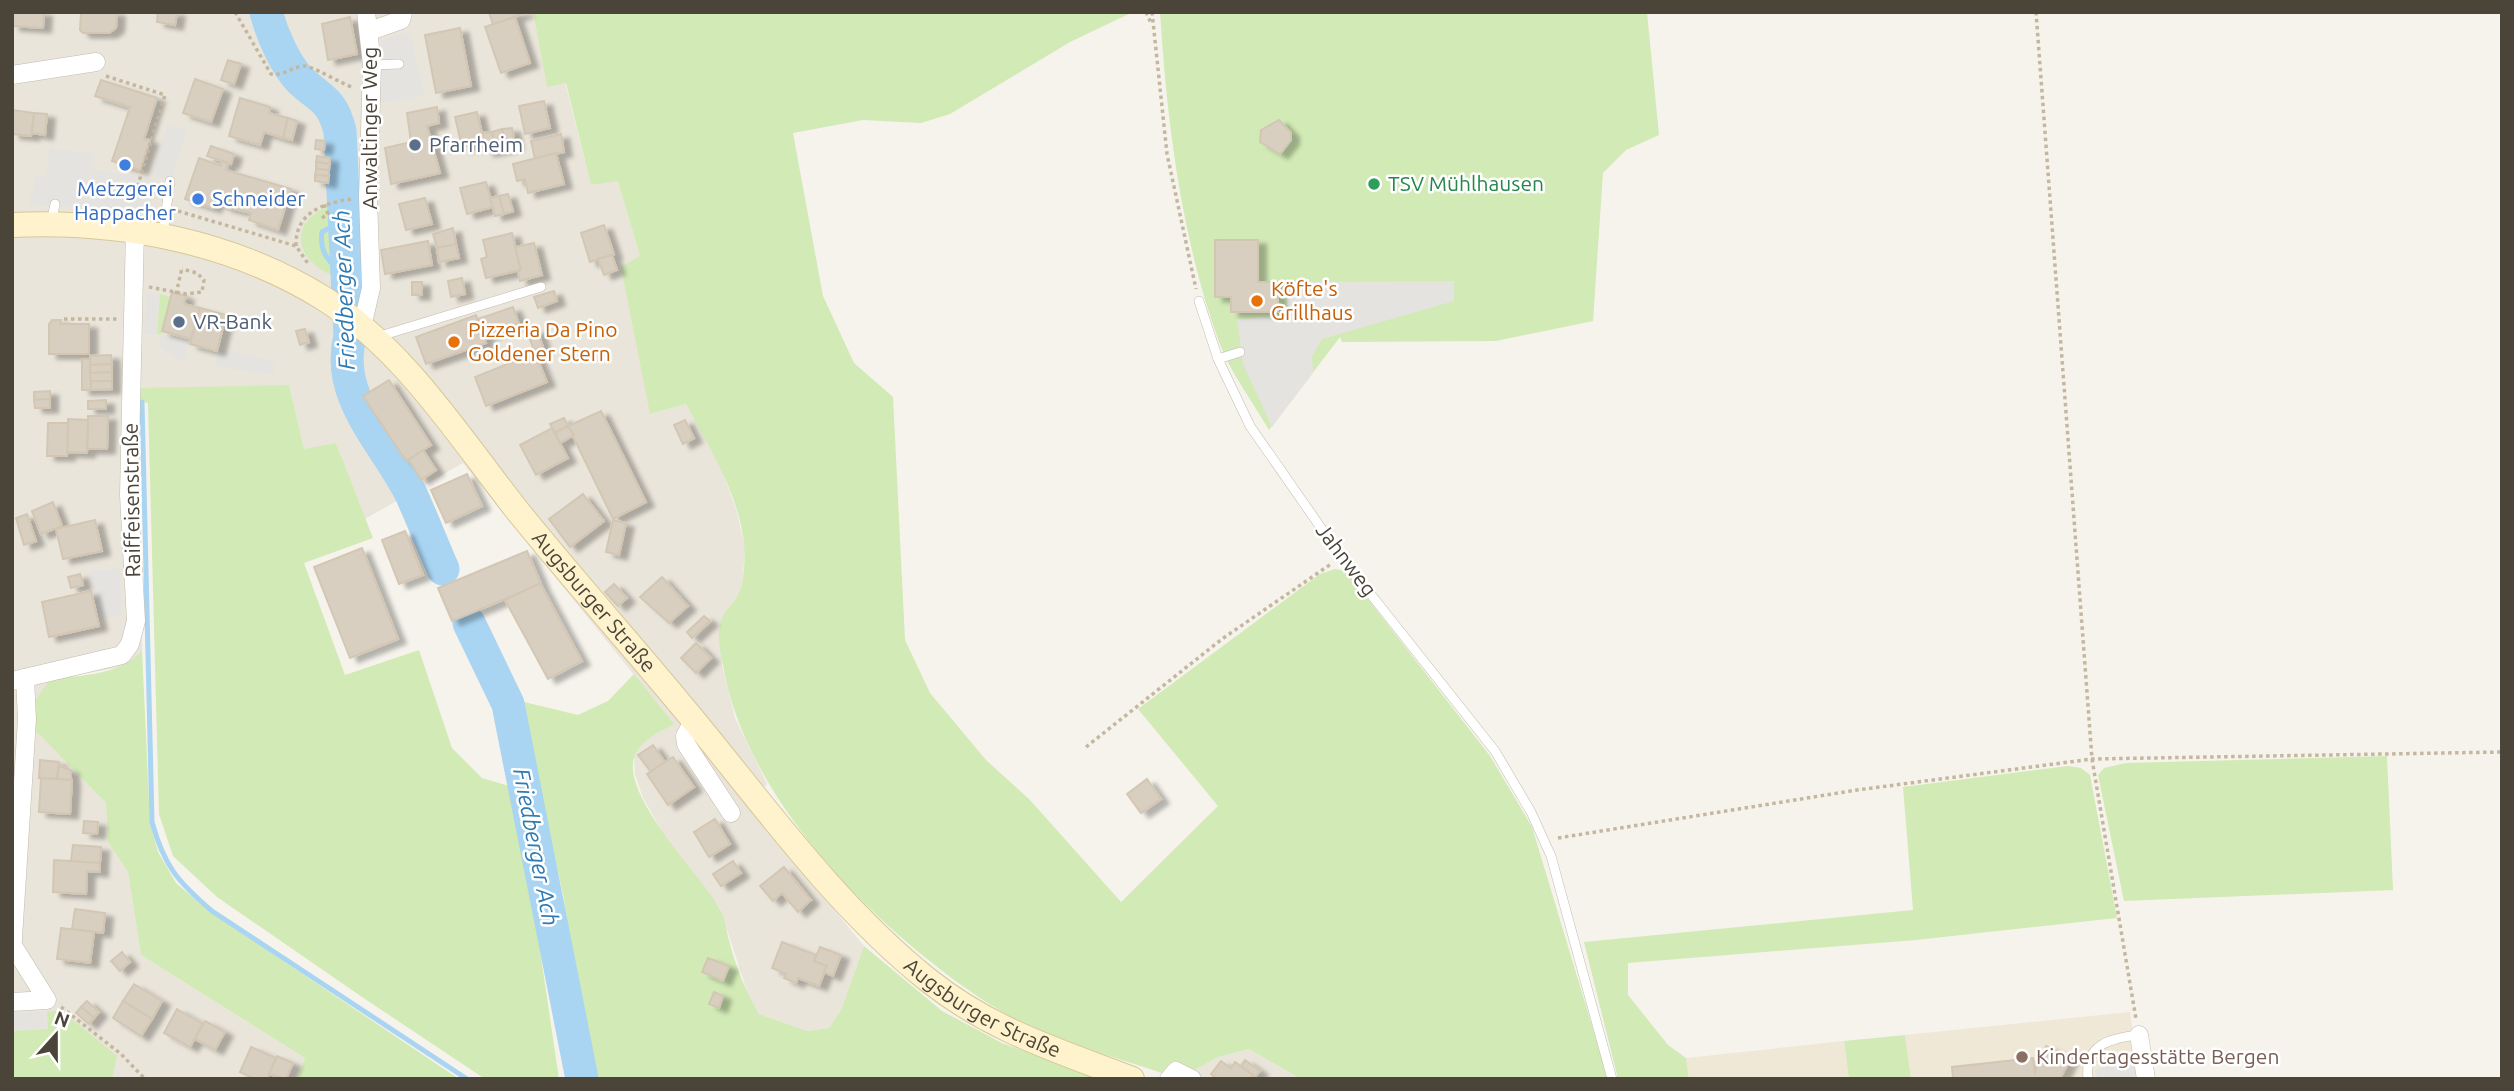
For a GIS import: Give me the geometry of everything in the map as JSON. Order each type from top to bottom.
[{"type":"main road","name":"Augsburger Straße","points":[[12,225],[53,214],[162,235],[273,272],[331,304],[364,329],[414,380],[582,591],[694,720],[851,911],[928,979],[992,1024],[1061,1055],[1132,1079]]},
{"type":"street","name":"Anwaltinger Weg","points":[[364,329],[371,288],[368,197],[372,65],[366,12]]},
{"type":"street","points":[[370,32],[394,25],[401,20],[403,12]]},
{"type":"street","points":[[12,75],[96,62]]},
{"type":"street","name":"Raiffeisenstraße","points":[[19,680],[121,655],[135,632],[130,495],[135,230]]},
{"type":"street","points":[[19,680],[27,719],[14,951],[47,1000]]},
{"type":"street","points":[[694,720],[685,736],[686,744],[731,813]]},
{"type":"street","points":[[12,1002],[47,1000]]},
{"type":"street","points":[[2139,1035],[2146,1079]]},
{"type":"street","points":[[1169,1079],[1176,1071],[1192,1079]]},
{"type":"lane","points":[[372,65],[399,64]]},
{"type":"lane","points":[[155,188],[168,185],[162,235]]},
{"type":"lane","points":[[364,329],[541,287]]},
{"type":"lane","name":"Jahnweg","points":[[1199,301],[1218,359],[1250,426],[1342,558],[1495,751],[1544,841],[1576,938],[1612,1079]]},
{"type":"lane","points":[[1218,359],[1240,352]]},
{"type":"lane","points":[[2088,1079],[2087,1067],[2093,1051],[2108,1039],[2139,1035]]},
{"type":"path","points":[[234,12],[271,74],[280,75],[303,66],[313,67],[335,82],[371,90]]},
{"type":"path","points":[[1146,12],[1152,24]]},
{"type":"path","points":[[1152,12],[1167,154],[1199,301]]},
{"type":"path","points":[[2036,12],[2092,759],[2139,1035]]},
{"type":"path","points":[[96,62],[107,77],[165,95],[138,185]]},
{"type":"path","points":[[296,246],[296,234],[303,220],[324,204],[351,199]]},
{"type":"path","points":[[321,218],[328,214],[324,204]]},
{"type":"path","points":[[176,292],[184,263]]},
{"type":"path","points":[[162,288],[191,294],[205,289],[201,277],[182,269]]},
{"type":"path","points":[[64,319],[132,319]]},
{"type":"path","points":[[1086,747],[1222,639],[1304,580],[1342,558]]},
{"type":"path","points":[[1544,841],[1580,832],[1857,790],[2092,759],[2502,752]]},
{"type":"path","points":[[47,1000],[64,1008],[145,1079]]},
{"type":"shaded area","points":[[12,12],[533,12],[547,86],[565,82],[591,185],[618,180],[640,256],[650,414],[686,404],[720,465],[737,512],[745,548],[743,576],[740,591],[722,618],[719,630],[722,665],[735,718],[767,784],[748,804],[864,946],[841,1010],[829,1028],[807,1031],[759,1014],[749,997],[720,908],[663,833],[643,798],[635,774],[634,756],[643,742],[673,723],[463,463],[365,519],[336,443],[304,450],[289,385],[138,400],[142,650],[135,660],[123,667],[75,675],[34,728],[106,803],[108,842],[128,872],[141,955],[305,1058],[297,1079],[12,1079]]},
{"type":"shaded area","points":[[410,31],[424,95],[381,103],[382,40]]},
{"type":"shaded area","points":[[168,124],[187,130],[170,181],[151,175]]},
{"type":"shaded area","points":[[50,148],[93,154],[91,169],[157,180],[150,211],[29,205],[36,176],[46,177]]},
{"type":"shaded area","points":[[1454,281],[1454,301],[1322,339],[1312,356],[1313,373],[1272,427],[1243,364],[1237,319],[1287,317],[1286,282]]},
{"type":"shaded area","points":[[146,294],[159,295],[157,334],[144,333]]},
{"type":"shaded area","points":[[161,334],[189,342],[184,362],[158,347]]},
{"type":"shaded area","points":[[219,349],[276,362],[273,375],[214,366]]},
{"type":"shaded area","points":[[120,568],[122,614],[98,619],[89,572]]},
{"type":"shaded area","points":[[45,1011],[47,1028],[12,1030],[12,1014]]},
{"type":"shaded area","name":"Kindertagesstätte Bergen","points":[[2130,1012],[2139,1079],[1911,1079],[1905,1035]]},
{"type":"shaded area","points":[[1844,1041],[1849,1079],[1689,1079],[1686,1058]]},
{"type":"shaded area","points":[[1249,1049],[1301,1079],[1192,1079],[1191,1072],[1218,1057]]},
{"type":"shaded area","points":[[2132,1058],[2137,1079],[2098,1079],[2095,1070]]},
{"type":"green space","points":[[533,12],[1133,12],[1070,42],[950,114],[921,123],[863,120],[793,133],[823,296],[854,363],[893,397],[905,640],[930,693],[986,760],[1030,800],[1121,902],[1218,806],[1138,709],[1320,574],[1335,569],[1346,571],[1490,756],[1532,827],[1608,1079],[1301,1079],[1249,1049],[1218,1057],[1191,1072],[1170,1063],[1162,1073],[1075,1044],[1011,1017],[948,975],[863,901],[823,859],[788,813],[758,765],[736,715],[723,665],[719,635],[722,618],[741,587],[744,563],[739,515],[721,469],[686,404],[650,414],[621,267],[640,256],[618,181],[591,185],[566,83],[547,87]]},
{"type":"green space","name":"TSV Mühlhausen","points":[[1160,12],[1647,12],[1659,135],[1626,150],[1603,173],[1593,321],[1496,341],[1342,342],[1340,337],[1269,430],[1235,376],[1219,342],[1195,262],[1185,221],[1172,138]]},
{"type":"green space","points":[[341,202],[346,280],[314,264],[305,253],[301,242],[302,230],[309,219],[322,209]]},
{"type":"green space","points":[[160,294],[171,297],[161,335],[157,334]]},
{"type":"green space","points":[[289,385],[304,449],[336,443],[373,538],[304,563],[345,675],[419,650],[452,748],[482,778],[516,788],[559,1079],[485,1079],[217,897],[173,856],[159,814],[148,403],[138,400],[138,388]]},
{"type":"green space","points":[[142,650],[150,823],[158,852],[176,883],[210,912],[459,1079],[297,1079],[305,1058],[141,955],[128,872],[108,842],[106,803],[33,728],[36,699],[49,681],[112,669],[134,659]]},
{"type":"green space","points":[[634,674],[674,724],[648,739],[636,753],[633,769],[638,789],[664,833],[720,909],[738,969],[759,1014],[807,1031],[829,1028],[841,1010],[864,946],[942,1011],[1002,1043],[1103,1079],[591,1079],[563,894],[520,701],[578,715],[608,701]]},
{"type":"green space","points":[[2387,756],[2393,890],[2124,901],[2098,775],[2104,768],[2126,763]]},
{"type":"green space","points":[[2068,766],[2081,768],[2090,775],[2117,918],[1916,940],[1628,963],[1628,995],[1668,1045],[1686,1058],[1689,1079],[1618,1079],[1584,942],[1913,910],[1903,787]]},
{"type":"green space","points":[[61,1010],[117,1056],[112,1079],[12,1079],[12,1031],[48,1029],[47,1012]]},
{"type":"green space","points":[[1905,1035],[1911,1079],[1849,1079],[1844,1041]]},
{"type":"building","points":[[12,12],[44,12],[43,28],[12,26]]},
{"type":"building","points":[[81,12],[117,12],[116,28],[109,33],[83,33],[80,30]]},
{"type":"building","points":[[150,12],[177,12],[175,25],[157,22],[158,14]]},
{"type":"building","points":[[489,12],[526,12],[493,25]]},
{"type":"building","points":[[350,17],[357,54],[328,60],[322,24]]},
{"type":"building","points":[[515,17],[530,63],[501,73],[485,27]]},
{"type":"building","points":[[460,28],[471,86],[436,93],[425,35]]},
{"type":"building","points":[[228,60],[241,64],[234,84],[221,80]]},
{"type":"building","points":[[195,79],[223,89],[211,122],[183,113]]},
{"type":"building","points":[[101,80],[157,98],[144,139],[150,140],[140,170],[112,161],[130,107],[95,96]]},
{"type":"building","points":[[240,98],[270,107],[269,113],[288,118],[283,138],[264,132],[260,145],[229,136]]},
{"type":"building","points":[[544,101],[550,128],[525,134],[519,106]]},
{"type":"building","name":"Pfarrheim","points":[[437,107],[439,123],[427,126],[440,173],[391,184],[385,148],[411,142],[407,113]]},
{"type":"building","points":[[12,110],[34,113],[31,136],[12,134]]},
{"type":"building","points":[[477,112],[484,142],[462,147],[455,117]]},
{"type":"building","points":[[34,113],[47,114],[45,135],[32,133]]},
{"type":"building","points":[[288,118],[297,121],[292,140],[283,138]]},
{"type":"building","points":[[1279,120],[1291,133],[1291,140],[1280,154],[1260,142],[1261,130]]},
{"type":"building","points":[[512,128],[515,145],[506,147],[502,129]]},
{"type":"building","points":[[502,129],[506,148],[496,150],[492,132]]},
{"type":"building","points":[[492,132],[496,150],[486,152],[482,133]]},
{"type":"building","points":[[561,134],[564,152],[535,159],[531,141]]},
{"type":"building","points":[[316,140],[325,141],[324,150],[315,149]]},
{"type":"building","points":[[211,146],[234,154],[231,164],[207,156]]},
{"type":"building","points":[[556,153],[564,184],[528,193],[525,179],[517,181],[513,164]]},
{"type":"building","points":[[317,156],[330,158],[330,164],[316,162]]},
{"type":"building","points":[[199,158],[221,166],[222,161],[228,163],[226,170],[291,189],[278,230],[249,220],[251,213],[226,207],[216,201],[213,208],[185,199]]},
{"type":"building","points":[[316,162],[330,164],[329,170],[316,169]]},
{"type":"building","points":[[316,169],[329,170],[329,176],[315,175]]},
{"type":"building","points":[[315,175],[329,176],[328,183],[315,181]]},
{"type":"building","points":[[486,182],[493,207],[467,214],[460,188]]},
{"type":"building","points":[[508,194],[513,211],[504,214],[499,196]]},
{"type":"building","points":[[499,196],[504,214],[495,216],[490,198]]},
{"type":"building","points":[[425,198],[432,224],[406,230],[399,204]]},
{"type":"building","points":[[604,225],[614,254],[590,262],[581,233]]},
{"type":"building","points":[[453,228],[456,244],[437,248],[433,234]]},
{"type":"building","points":[[512,233],[521,270],[486,278],[481,259],[487,257],[483,240]]},
{"type":"building","points":[[1215,240],[1258,240],[1258,282],[1278,282],[1278,312],[1231,312],[1231,297],[1215,297]]},
{"type":"building","points":[[428,241],[432,265],[385,274],[381,250]]},
{"type":"building","points":[[534,243],[542,275],[520,281],[518,271],[521,270],[515,247]]},
{"type":"building","points":[[456,244],[459,258],[439,262],[437,248]]},
{"type":"building","points":[[612,255],[617,270],[604,275],[598,259]]},
{"type":"building","points":[[462,278],[465,294],[451,297],[448,281]]},
{"type":"building","points":[[412,282],[422,282],[422,295],[412,295]]},
{"type":"building","points":[[554,291],[557,301],[538,308],[534,297]]},
{"type":"building","points":[[172,292],[186,296],[184,304],[200,308],[191,339],[162,331]]},
{"type":"building","points":[[513,307],[519,324],[484,336],[478,319]]},
{"type":"building","points":[[200,308],[226,315],[217,351],[190,344]]},
{"type":"building","points":[[476,315],[486,343],[426,364],[416,337]]},
{"type":"building","points":[[52,320],[61,320],[60,324],[89,324],[89,354],[49,354],[49,324]]},
{"type":"building","points":[[305,329],[309,342],[300,345],[296,331]]},
{"type":"building","points":[[537,329],[543,347],[534,350],[527,332]]},
{"type":"building","points":[[535,353],[547,382],[486,406],[475,377]]},
{"type":"building","points":[[111,355],[112,364],[90,365],[90,356]]},
{"type":"building","points":[[82,359],[90,359],[91,390],[82,390]]},
{"type":"building","points":[[112,364],[112,372],[90,373],[90,365]]},
{"type":"building","points":[[112,372],[112,381],[91,381],[90,373]]},
{"type":"building","points":[[389,380],[431,445],[406,461],[363,396]]},
{"type":"building","points":[[91,381],[112,381],[112,389],[91,390]]},
{"type":"building","points":[[50,391],[50,399],[34,400],[34,392]]},
{"type":"building","points":[[50,399],[50,408],[35,408],[34,400]]},
{"type":"building","points":[[106,400],[106,409],[88,409],[88,401]]},
{"type":"building","points":[[601,411],[646,502],[613,519],[568,426]]},
{"type":"building","points":[[88,416],[108,416],[107,449],[87,449]]},
{"type":"building","points":[[564,418],[568,426],[555,433],[550,424]]},
{"type":"building","points":[[68,419],[88,420],[87,453],[67,452]]},
{"type":"building","points":[[685,420],[694,438],[683,444],[674,425]]},
{"type":"building","points":[[48,423],[68,423],[67,456],[47,456]]},
{"type":"building","points":[[568,426],[574,435],[560,443],[555,433]]},
{"type":"building","points":[[552,428],[568,458],[536,475],[520,445]]},
{"type":"building","points":[[423,450],[436,470],[421,480],[409,460]]},
{"type":"building","points":[[467,474],[482,506],[446,523],[431,490]]},
{"type":"building","points":[[583,494],[604,521],[570,547],[549,519]]},
{"type":"building","points":[[53,502],[62,526],[41,534],[32,511]]},
{"type":"building","points":[[27,514],[36,541],[24,545],[16,518]]},
{"type":"building","points":[[95,520],[102,551],[63,559],[56,529]]},
{"type":"building","points":[[613,520],[626,523],[619,555],[606,552]]},
{"type":"building","points":[[405,531],[423,575],[399,584],[382,540]]},
{"type":"building","points":[[362,548],[398,639],[350,658],[314,567]]},
{"type":"building","points":[[527,551],[541,584],[452,621],[438,588]]},
{"type":"building","points":[[80,574],[83,585],[71,588],[68,577]]},
{"type":"building","points":[[662,577],[688,606],[669,623],[640,597]]},
{"type":"building","points":[[540,583],[582,661],[548,679],[505,600]]},
{"type":"building","points":[[614,584],[627,598],[618,606],[605,592]]},
{"type":"building","points":[[91,591],[99,626],[49,637],[42,602]]},
{"type":"building","points":[[704,616],[710,621],[692,638],[687,632]]},
{"type":"building","points":[[696,643],[711,658],[696,673],[681,658]]},
{"type":"building","points":[[653,745],[665,762],[651,772],[638,755]]},
{"type":"building","points":[[673,757],[694,787],[668,805],[647,774]]},
{"type":"building","points":[[40,760],[59,762],[57,779],[39,778]]},
{"type":"building","points":[[59,766],[71,770],[71,780],[57,779]]},
{"type":"building","points":[[41,778],[72,780],[70,814],[39,812]]},
{"type":"building","points":[[1147,779],[1161,799],[1141,813],[1127,794]]},
{"type":"building","points":[[715,819],[730,844],[709,857],[694,832]]},
{"type":"building","points":[[84,821],[98,822],[97,834],[83,833]]},
{"type":"building","points":[[73,845],[101,847],[100,863],[71,861]]},
{"type":"building","points":[[54,860],[100,863],[100,872],[87,871],[86,894],[53,892]]},
{"type":"building","points":[[733,861],[741,873],[721,886],[713,874]]},
{"type":"building","points":[[784,867],[811,900],[798,912],[782,893],[773,901],[760,886]]},
{"type":"building","points":[[75,909],[105,913],[103,933],[72,929]]},
{"type":"building","points":[[61,928],[94,932],[90,963],[57,959]]},
{"type":"building","points":[[782,942],[816,955],[814,961],[827,966],[819,986],[798,978],[796,983],[784,978],[786,974],[772,968]]},
{"type":"building","points":[[820,947],[841,955],[833,976],[824,972],[827,966],[814,961]]},
{"type":"building","points":[[122,952],[130,962],[120,971],[111,961]]},
{"type":"building","points":[[708,958],[729,966],[723,981],[702,972]]},
{"type":"building","points":[[134,984],[162,1001],[152,1019],[123,1001]]},
{"type":"building","points":[[714,992],[723,996],[719,1008],[709,1004]]},
{"type":"building","points":[[87,1001],[99,1012],[94,1018],[81,1007]]},
{"type":"building","points":[[123,1001],[152,1019],[141,1036],[113,1018]]},
{"type":"building","points":[[81,1007],[94,1018],[89,1024],[76,1013]]},
{"type":"building","points":[[177,1009],[203,1024],[190,1047],[164,1033]]},
{"type":"building","points":[[205,1021],[225,1032],[215,1050],[195,1039]]},
{"type":"building","points":[[2046,1046],[2071,1057],[2060,1079],[1953,1079],[1952,1067],[2033,1058],[2035,1072]]},
{"type":"building","points":[[251,1047],[276,1058],[267,1079],[255,1079],[240,1072]]},
{"type":"building","points":[[277,1056],[293,1063],[286,1079],[269,1074]]},
{"type":"building","points":[[1245,1060],[1260,1071],[1255,1077],[1241,1066]]},
{"type":"building","points":[[1221,1061],[1231,1068],[1235,1062],[1253,1075],[1250,1079],[1217,1079],[1211,1074]]},
{"type":"waterway","name":"Friedberger Ach","points":[[266,12],[284,58],[301,81],[330,107],[337,121],[340,131],[350,336],[347,358],[349,379],[365,419],[411,494],[443,569]]},
{"type":"waterway","points":[[344,220],[322,232],[322,246],[327,257],[346,275]]},
{"type":"waterway","points":[[142,402],[152,822],[167,862],[181,882],[212,911],[467,1079]]},
{"type":"waterway","name":"Friedberger Ach","points":[[469,623],[508,704],[582,1079]]},
{"type":"place","name":"Pfarrheim","points":[[415,145]]},
{"type":"place","name":"Metzgerei Happacher","points":[[125,165]]},
{"type":"place","name":"TSV Mühlhausen","points":[[1374,184]]},
{"type":"place","name":"Schneider","points":[[198,199]]},
{"type":"place","name":"Köfte's Grillhaus","points":[[1257,301]]},
{"type":"place","name":"VR-Bank","points":[[179,322]]},
{"type":"place","name":"Pizzeria Da Pino Goldener Stern","points":[[454,342]]},
{"type":"place","name":"Kindertagesstätte Bergen","points":[[2022,1057]]}]
